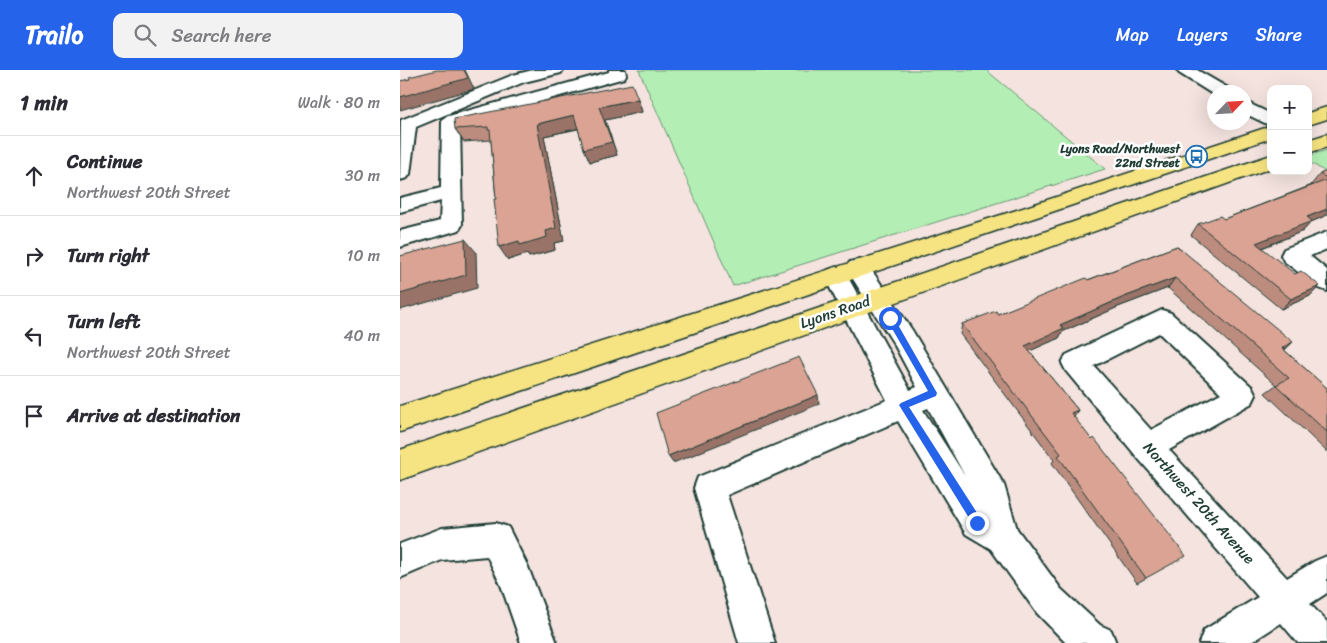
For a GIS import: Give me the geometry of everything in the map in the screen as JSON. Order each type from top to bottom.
[{"type":"main road","points":[[1312,118],[1327,113]]},
{"type":"main road","points":[[400,420],[1034,212],[1267,133]]},
{"type":"main road","name":"Lyons Road","points":[[400,465],[865,302],[1038,244],[1267,161]]},
{"type":"street","points":[[451,114],[519,78],[555,70]]},
{"type":"street","points":[[400,174],[407,124],[618,75],[617,70]]},
{"type":"street","points":[[1185,70],[1210,85]]},
{"type":"street","points":[[1252,110],[1267,119]]},
{"type":"street","points":[[400,239],[452,225],[451,114]]},
{"type":"street","points":[[400,205],[451,192]]},
{"type":"street","points":[[1327,240],[1292,255],[1327,282]]},
{"type":"street","points":[[847,272],[865,302],[904,405],[977,523],[1003,537]]},
{"type":"street","points":[[865,302],[903,337],[993,496],[1003,537],[1049,601],[1087,638],[1098,643]]},
{"type":"street","name":"Northwest 20th Avenue","points":[[1147,447],[1242,395],[1162,320],[1075,363],[1147,447],[1322,643]]},
{"type":"street","points":[[757,643],[709,488],[933,393]]},
{"type":"street","points":[[400,560],[442,544],[496,539],[516,579],[539,643]]},
{"type":"street","points":[[1217,643],[1286,601],[1327,573]]},
{"type":"green space","points":[[639,70],[986,70],[1105,169],[733,286]]},
{"type":"green space","points":[[1327,150],[1327,173],[1312,164],[1312,155]]},
{"type":"building","points":[[437,70],[464,70],[468,78],[400,97],[400,81]]},
{"type":"building","points":[[632,84],[638,99],[599,107],[612,142],[584,149],[574,115],[537,124],[556,228],[546,231],[547,237],[520,245],[519,241],[499,247],[490,130],[488,130],[488,127],[455,129],[454,119]]},
{"type":"building","points":[[1327,171],[1327,179],[1320,174]]},
{"type":"building","points":[[1327,180],[1327,209],[1307,217],[1312,221],[1256,243],[1295,274],[1301,271],[1320,286],[1291,299],[1198,224],[1220,216],[1224,219]]},
{"type":"building","points":[[465,239],[466,275],[400,294],[400,256]]},
{"type":"building","points":[[1177,246],[1293,342],[1282,348],[1327,388],[1327,432],[1276,385],[1289,378],[1175,278],[1124,297],[1060,325],[1064,328],[1025,346],[1078,410],[1071,413],[1092,440],[1094,438],[1186,556],[1146,578],[1058,456],[1061,454],[962,324],[996,311],[998,314],[1086,278],[1088,280]]},
{"type":"building","points":[[799,357],[818,395],[668,456],[656,413]]},
{"type":"place","name":"Lyons Road/Northwest 22nd Street","points":[[1196,156]]},
{"type":"route","points":[[890,318],[903,337],[933,393],[904,405],[977,523]]}]
